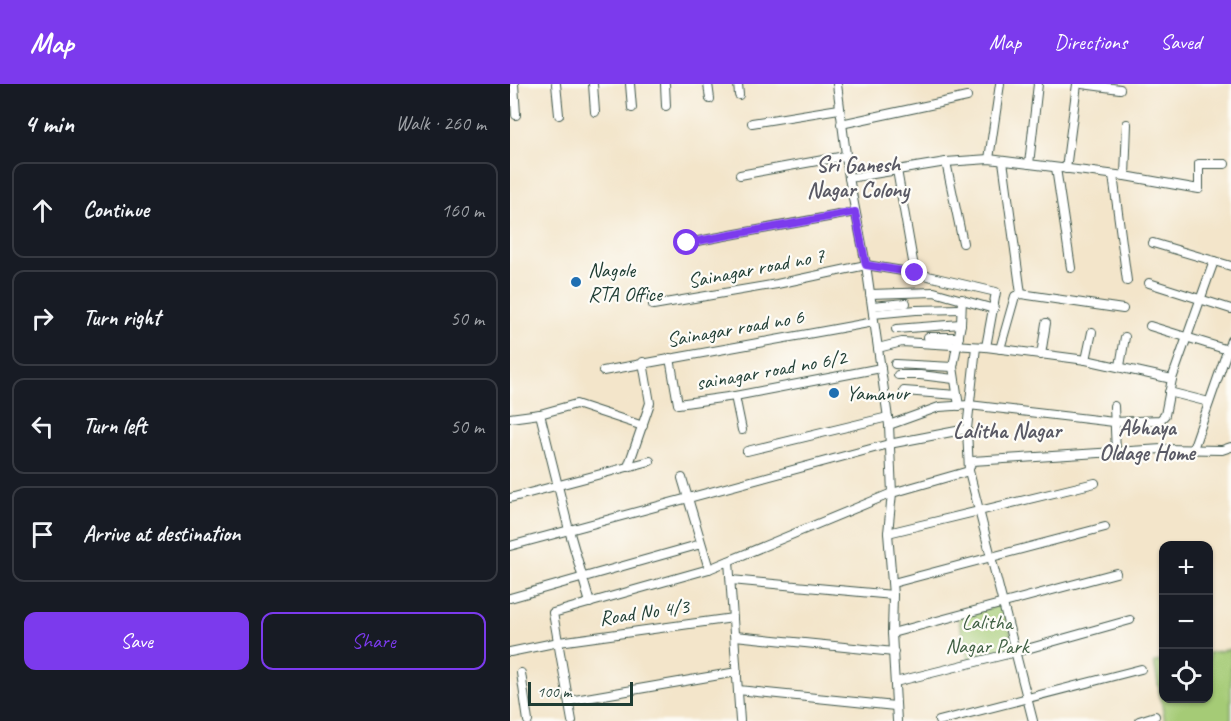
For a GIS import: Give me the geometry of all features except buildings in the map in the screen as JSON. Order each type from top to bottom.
[{"type":"street","points":[[514,84],[516,116]]},
{"type":"street","points":[[556,84],[560,115]]},
{"type":"street","points":[[593,84],[595,112]]},
{"type":"street","points":[[630,84],[632,108]]},
{"type":"street","points":[[665,84],[666,106]]},
{"type":"street","points":[[708,84],[710,99]]},
{"type":"street","points":[[738,84],[739,94]]},
{"type":"street","points":[[837,84],[845,156],[866,265],[888,421],[892,493],[888,533],[893,583],[892,633],[897,721]]},
{"type":"street","points":[[989,159],[1000,84]]},
{"type":"street","points":[[1029,164],[1038,84]]},
{"type":"street","points":[[1066,170],[1077,84]]},
{"type":"street","points":[[1082,84],[1120,89]]},
{"type":"street","points":[[841,124],[967,97]]},
{"type":"street","points":[[752,123],[839,109]]},
{"type":"street","points":[[1125,176],[1127,124]]},
{"type":"street","points":[[740,175],[845,156]]},
{"type":"street","points":[[849,178],[946,162],[989,159],[1125,176],[1199,189],[1199,164],[1225,164]]},
{"type":"street","points":[[1003,160],[1021,294]]},
{"type":"street","points":[[946,162],[963,243]]},
{"type":"street","points":[[1056,168],[1071,268]]},
{"type":"street","points":[[897,170],[915,273]]},
{"type":"street","points":[[1113,175],[1127,281]]},
{"type":"street","points":[[687,243],[855,212]]},
{"type":"street","points":[[1153,243],[1231,266]]},
{"type":"street","points":[[747,451],[888,421],[939,407],[969,405],[1114,422],[1160,420],[1165,415],[1172,379],[1214,261]]},
{"type":"street","points":[[866,265],[915,273],[996,292],[986,347]]},
{"type":"street","name":"Sainagar road no 7","points":[[653,305],[777,284],[866,265]]},
{"type":"street","points":[[934,292],[936,278]]},
{"type":"street","points":[[951,282],[961,309],[961,324],[953,368],[959,406]]},
{"type":"street","points":[[1149,283],[1231,309]]},
{"type":"street","points":[[870,294],[934,292],[994,309]]},
{"type":"street","points":[[1000,349],[1015,296],[1021,294],[1123,309]]},
{"type":"street","points":[[873,314],[906,303]]},
{"type":"street","points":[[873,314],[961,309]]},
{"type":"street","name":"Sainagar road no 6","points":[[603,370],[670,358],[873,314]]},
{"type":"street","points":[[1041,355],[1046,323]]},
{"type":"street","points":[[897,329],[961,324]]},
{"type":"street","points":[[1150,326],[1228,350]]},
{"type":"street","points":[[1086,360],[1092,332]]},
{"type":"street","points":[[928,337],[959,337]]},
{"type":"street","points":[[1120,366],[1125,337]]},
{"type":"street","points":[[1193,449],[1231,340]]},
{"type":"street","points":[[878,348],[902,342],[986,347],[1086,360],[1172,379]]},
{"type":"street","points":[[976,347],[967,429],[969,471],[1033,721]]},
{"type":"street","name":"sainagar road no 6/2","points":[[670,358],[678,404],[735,396],[881,368]]},
{"type":"street","points":[[628,467],[644,426],[650,403],[643,362]]},
{"type":"street","points":[[895,364],[953,368]]},
{"type":"street","points":[[898,375],[954,379]]},
{"type":"street","points":[[904,391],[957,395]]},
{"type":"street","points":[[1169,392],[1209,402]]},
{"type":"street","points":[[735,396],[742,430]]},
{"type":"street","points":[[510,418],[540,414],[576,404],[644,426]]},
{"type":"street","points":[[1114,406],[1116,453]]},
{"type":"street","points":[[540,414],[590,603]]},
{"type":"street","points":[[510,546],[889,444],[967,429]]},
{"type":"street","points":[[969,471],[972,461],[1193,449],[1222,450],[1231,447]]},
{"type":"street","points":[[510,498],[650,461]]},
{"type":"street","points":[[572,721],[553,613],[709,569],[892,493],[969,471]]},
{"type":"street","points":[[682,478],[709,569]]},
{"type":"street","points":[[888,533],[1095,483]]},
{"type":"street","points":[[893,583],[1105,527]]},
{"type":"street","points":[[510,598],[701,543]]},
{"type":"street","points":[[729,561],[739,721]]},
{"type":"street","points":[[892,633],[1116,573]]},
{"type":"street","points":[[731,580],[893,595]]},
{"type":"street","name":"Road No 4/3","points":[[510,652],[559,642],[733,618]]},
{"type":"street","points":[[895,682],[1016,652],[1130,620]]},
{"type":"street","points":[[735,636],[894,652]]},
{"type":"street","points":[[939,721],[1141,669]]},
{"type":"street","points":[[569,701],[737,672]]},
{"type":"street","points":[[521,673],[528,721]]},
{"type":"street","points":[[738,690],[896,706]]},
{"type":"street","points":[[1139,721],[1155,717]]},
{"type":"green space","name":"Lalitha Nagar Park","points":[[1003,604],[1016,652],[970,663],[958,617]]},
{"type":"green space","points":[[1231,649],[1231,721],[1165,721],[1162,703],[1213,703],[1213,652]]},
{"type":"green space","points":[[1159,661],[1159,689],[1154,662]]},
{"type":"place","name":"Nagole RTA Office","points":[[576,282]]},
{"type":"place","name":"Yamanur","points":[[834,393]]},
{"type":"district","name":"Sri Ganesh Nagar Colony","points":[[858,176]]},
{"type":"district","name":"Lalitha Nagar","points":[[1007,430]]},
{"type":"district","name":"Abhaya Oldage Home","points":[[1147,440]]},
{"type":"route","points":[[687,243],[855,212],[866,265],[915,273]]}]
